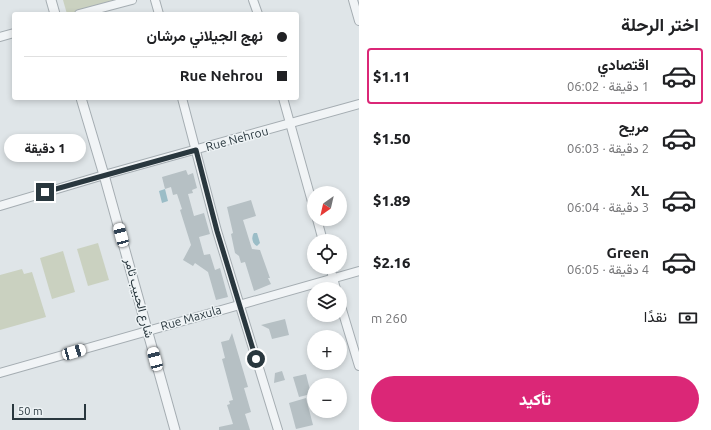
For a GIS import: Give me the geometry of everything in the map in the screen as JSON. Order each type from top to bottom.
[{"type":"street","points":[[51,0],[54,12]]},
{"type":"street","points":[[87,12],[132,0]]},
{"type":"street","points":[[155,0],[158,12]]},
{"type":"street","points":[[253,0],[257,12]]},
{"type":"street","points":[[353,0],[359,20]]},
{"type":"street","points":[[0,37],[12,34]]},
{"type":"street","name":"شارع الحبيب ثامر","points":[[81,100],[104,175],[174,430]]},
{"type":"street","points":[[183,100],[217,231],[278,430]]},
{"type":"street","points":[[284,100],[308,186]]},
{"type":"street","name":"Rue Nehrou","points":[[0,206],[104,175],[359,104]]},
{"type":"street","name":"Rue Maxula","points":[[0,373],[359,271]]},
{"type":"street","points":[[332,274],[334,282]]},
{"type":"street","points":[[346,322],[359,366]]},
{"type":"green space","points":[[63,0],[114,0],[115,3],[81,12],[66,12]]},
{"type":"green space","points":[[98,243],[109,280],[88,286],[77,249]]},
{"type":"green space","points":[[63,251],[75,292],[52,299],[40,258]]},
{"type":"green space","points":[[22,269],[24,274],[32,272],[46,317],[0,330],[0,275]]},
{"type":"water","points":[[165,189],[168,201],[162,203],[159,191]]},
{"type":"water","points":[[254,233],[257,233],[260,243],[257,246],[252,240]]},
{"type":"building","points":[[186,170],[188,175],[193,173],[197,188],[192,190],[193,193],[188,194],[194,216],[204,213],[210,234],[199,237],[204,255],[210,254],[215,270],[220,268],[228,297],[216,300],[208,272],[195,263],[193,266],[183,260],[191,245],[180,210],[182,209],[177,194],[173,195],[171,187],[165,189],[162,177]]},
{"type":"building","points":[[251,200],[256,216],[243,220],[252,249],[260,250],[271,284],[254,291],[245,262],[241,263],[239,256],[235,253],[231,234],[233,233],[227,207]]},
{"type":"building","points":[[285,319],[289,335],[272,339],[269,329],[261,325]]},
{"type":"building","points":[[232,333],[248,387],[244,388],[251,412],[245,414],[250,430],[219,430],[219,427],[233,424],[227,405],[230,404],[229,401],[233,400],[222,359],[225,358],[221,342],[229,340]]},
{"type":"building","points":[[282,371],[285,380],[274,383],[275,373]]},
{"type":"building","points":[[306,374],[307,395],[299,397],[293,377]]},
{"type":"building","points":[[306,398],[307,418],[311,418],[313,425],[296,429],[289,403]]},
{"type":"route","points":[[45,192],[196,150],[217,231],[256,359]]}]
